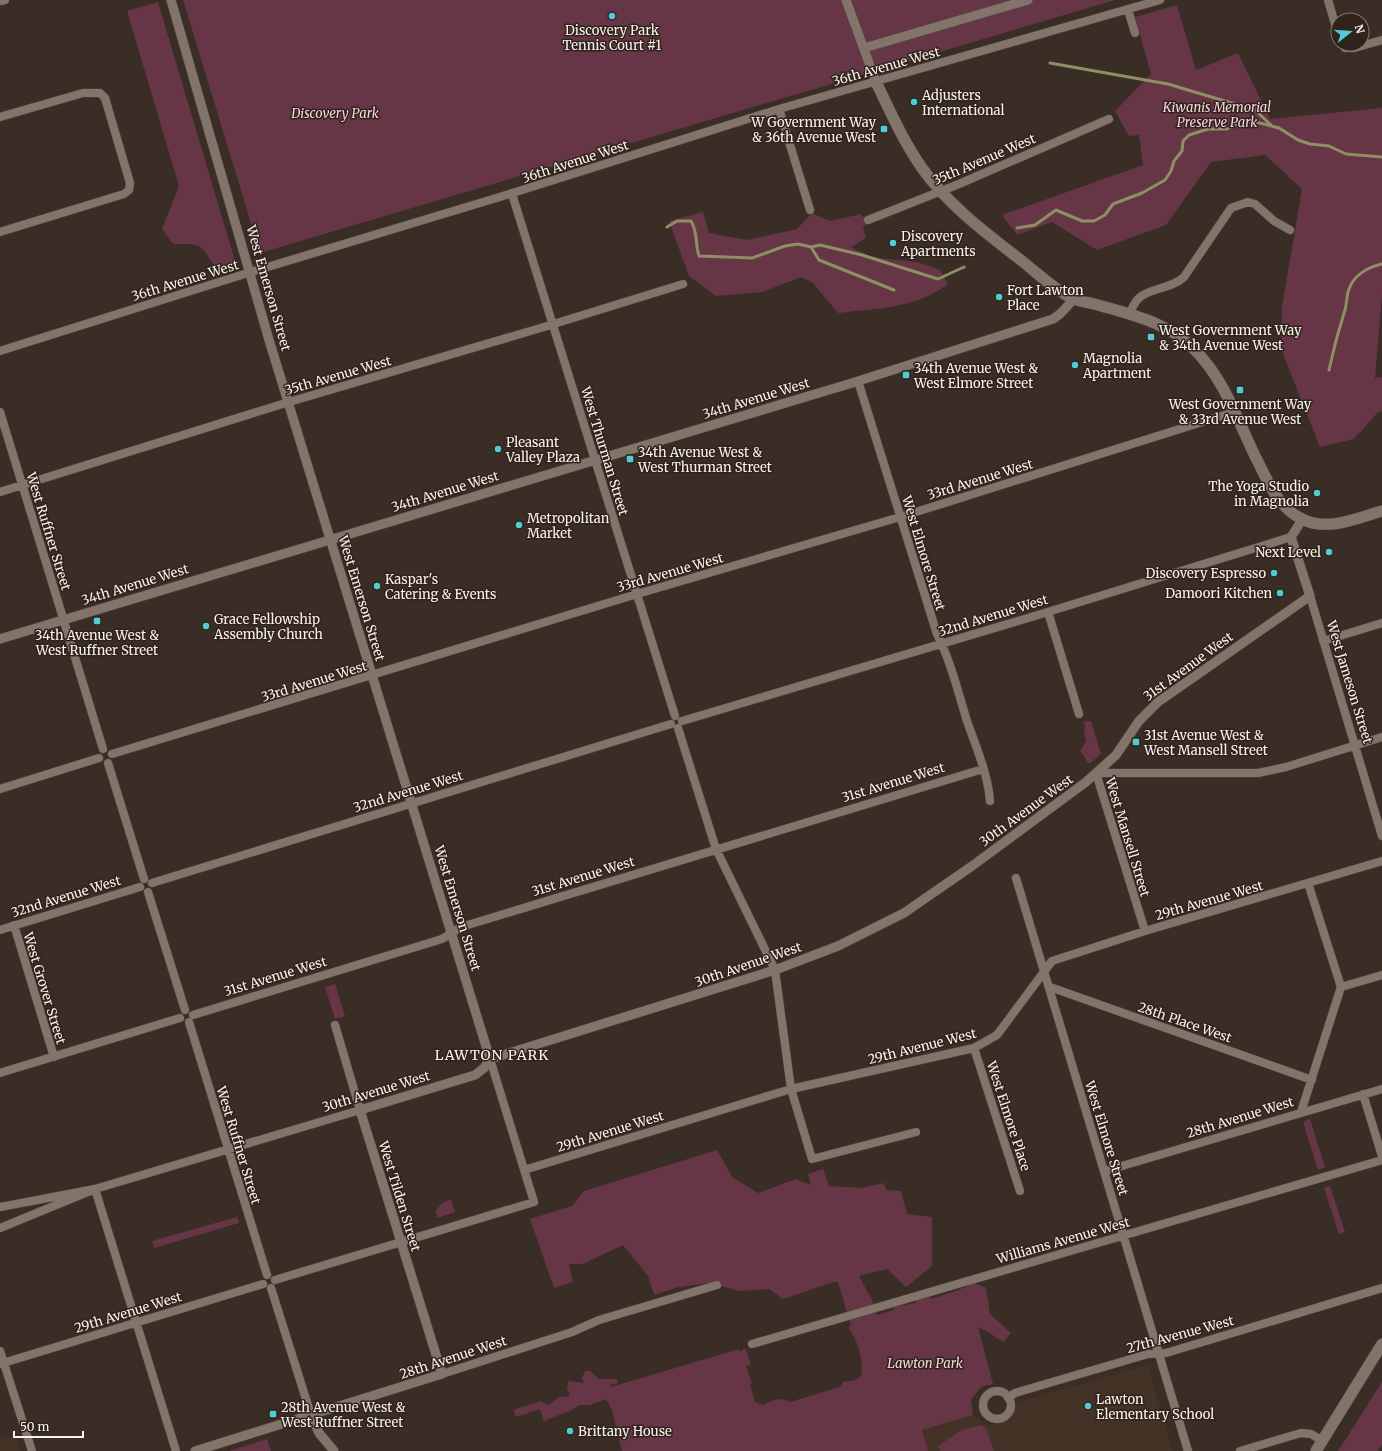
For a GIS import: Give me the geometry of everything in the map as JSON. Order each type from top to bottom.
[{"type":"main road","points":[[876,82],[905,141],[922,169],[941,191],[1014,255],[1074,299],[1129,314],[1167,329],[1193,348],[1216,377],[1278,498],[1289,511],[1302,520],[1319,524],[1338,523],[1382,511]]},
{"type":"main road","points":[[1316,1451],[1382,1344]]},
{"type":"street","points":[[0,2],[5,0]]},
{"type":"street","name":"West Emerson Street","points":[[171,0],[330,539],[534,1202],[401,1242]]},
{"type":"street","points":[[846,0],[876,82]]},
{"type":"street","points":[[864,48],[1028,0]]},
{"type":"street","name":"36th Avenue West","points":[[0,351],[251,272],[512,194],[779,109],[1160,0]]},
{"type":"street","points":[[1328,0],[1332,12]]},
{"type":"street","points":[[1128,10],[1135,33]]},
{"type":"street","points":[[1370,43],[1382,40]]},
{"type":"street","points":[[0,117],[83,93],[100,93],[105,98],[128,175],[129,190],[124,194],[0,232]]},
{"type":"street","points":[[779,109],[810,210]]},
{"type":"street","name":"35th Avenue West","points":[[868,220],[941,191],[1109,118]]},
{"type":"street","name":"West Thurman Street","points":[[512,194],[716,849],[775,970],[791,1089],[812,1159],[916,1132]]},
{"type":"street","points":[[1129,314],[1137,298],[1176,285],[1192,267],[1230,208],[1238,204],[1248,202],[1255,204],[1274,221],[1290,230]]},
{"type":"street","name":"35th Avenue West","points":[[0,492],[289,402],[683,284]]},
{"type":"street","name":"34th Avenue West","points":[[0,639],[858,381],[1053,319],[1060,314],[1074,299]]},
{"type":"street","name":"West Elmore Street","points":[[858,381],[937,634],[942,644],[989,790],[990,801]]},
{"type":"street","name":"West Ruffner Street","points":[[0,412],[104,749]]},
{"type":"street","name":"33rd Avenue West","points":[[112,754],[637,594],[900,517],[1234,412]]},
{"type":"street","points":[[1291,537],[1302,520]]},
{"type":"street","name":"32nd Avenue West","points":[[152,883],[676,722],[942,644],[1291,537]]},
{"type":"street","name":"West Jameson Street","points":[[1291,537],[1356,746],[1382,836]]},
{"type":"street","name":"31st Avenue West","points":[[1096,773],[1116,755],[1139,721],[1158,702],[1310,596]]},
{"type":"street","points":[[1048,612],[1079,714]]},
{"type":"street","points":[[1323,641],[1382,623]]},
{"type":"street","points":[[1096,773],[1258,773],[1286,767],[1382,737]]},
{"type":"street","points":[[104,749],[109,750],[112,754],[113,758],[108,763],[102,763],[99,758],[99,753],[104,749]]},
{"type":"street","points":[[0,788],[99,758]]},
{"type":"street","points":[[108,763],[144,879]]},
{"type":"street","name":"31st Avenue West","points":[[193,1015],[442,939],[461,927],[982,769]]},
{"type":"street","name":"West Mansell Street","points":[[1096,773],[1145,931]]},
{"type":"street","name":"30th Avenue West","points":[[0,1208],[95,1189],[475,1075],[484,1068],[490,1059],[775,970],[838,946],[904,913],[972,866],[1096,773]]},
{"type":"street","name":"29th Avenue West","points":[[524,1170],[791,1089],[974,1048],[997,1034],[1052,961],[1145,931],[1382,861]]},
{"type":"street","name":"West Elmore Street","points":[[1016,878],[1050,987],[1188,1451]]},
{"type":"street","points":[[144,879],[149,879],[152,883],[151,889],[148,892]]},
{"type":"street","points":[[144,879],[140,882],[140,887],[143,891],[148,892]]},
{"type":"street","points":[[1301,1112],[1341,987],[1308,883]]},
{"type":"street","name":"32nd Avenue West","points":[[0,930],[140,887]]},
{"type":"street","points":[[148,892],[185,1010]]},
{"type":"street","name":"West Grover Street","points":[[14,926],[54,1057]]},
{"type":"street","points":[[1341,987],[1382,975]]},
{"type":"street","name":"28th Place West","points":[[1050,987],[1312,1080]]},
{"type":"street","points":[[180,1018],[184,1022],[189,1022],[193,1018],[190,1010],[185,1010]]},
{"type":"street","points":[[180,1018],[181,1013],[185,1010]]},
{"type":"street","points":[[0,1073],[180,1018]]},
{"type":"street","name":"West Ruffner Street","points":[[189,1022],[267,1275]]},
{"type":"street","name":"West Tilden Street","points":[[335,1025],[442,1374]]},
{"type":"street","name":"West Elmore Place","points":[[974,1048],[1020,1191]]},
{"type":"street","name":"28th Avenue West","points":[[1105,1171],[1382,1089]]},
{"type":"street","points":[[1363,1094],[1382,1156]]},
{"type":"street","name":"Williams Avenue West","points":[[752,1344],[1382,1160]]},
{"type":"street","points":[[95,1189],[176,1451]]},
{"type":"street","name":"30th Avenue West","points":[[0,1228],[95,1189]]},
{"type":"street","points":[[275,1280],[401,1242]]},
{"type":"street","points":[[267,1275],[272,1275],[275,1280],[274,1285],[271,1288],[266,1288],[262,1284],[263,1279],[267,1275]]},
{"type":"street","name":"29th Avenue West","points":[[2,1363],[262,1284]]},
{"type":"street","name":"28th Avenue West","points":[[195,1451],[572,1332],[599,1320],[717,1285]]},
{"type":"street","points":[[271,1288],[311,1415],[319,1433],[334,1451]]},
{"type":"street","name":"27th Avenue West","points":[[1008,1398],[1015,1393],[1131,1359],[1158,1353],[1166,1353],[1382,1288]]},
{"type":"street","points":[[0,1351],[2,1363],[32,1451]]},
{"type":"street","points":[[1240,1451],[1301,1433],[1311,1434],[1323,1441]]},
{"type":"shaded area","name":"Lawton Elementary School","points":[[1148,1365],[1173,1451],[928,1451],[922,1430],[973,1415],[988,1426],[1009,1420],[1017,1402]]},
{"type":"shaded area","points":[[15,1436],[20,1451],[0,1451],[0,1440]]},
{"type":"green space","name":"Discovery Park","points":[[183,0],[1115,0],[260,253]]},
{"type":"green space","points":[[158,2],[236,264],[217,270],[201,247],[191,244],[173,244],[162,229],[179,186],[127,11]]},
{"type":"green space","name":"Kiwanis Memorial Preserve Park","points":[[1177,5],[1196,70],[1238,53],[1270,119],[1382,108],[1382,294],[1375,378],[1382,377],[1382,411],[1378,412],[1354,439],[1320,447],[1281,349],[1282,307],[1302,189],[1265,155],[1211,162],[1166,225],[1097,250],[1052,222],[1017,235],[1002,215],[1143,165],[1139,135],[1129,136],[1115,111],[1151,74],[1135,17]]},
{"type":"green space","points":[[703,212],[709,233],[747,240],[797,229],[812,213],[830,221],[861,214],[868,223],[863,227],[866,238],[851,247],[877,258],[910,261],[940,270],[948,284],[935,292],[909,303],[838,313],[812,282],[801,277],[762,292],[716,296],[689,276],[669,221]]},
{"type":"green space","points":[[1091,721],[1101,754],[1089,764],[1080,751],[1086,741],[1084,734],[1085,725],[1082,722]]},
{"type":"green space","points":[[335,984],[345,1016],[335,1019],[325,987]]},
{"type":"green space","points":[[1310,1119],[1325,1167],[1318,1170],[1303,1122]]},
{"type":"green space","name":"Lawton Park","points":[[717,1150],[732,1177],[758,1193],[796,1179],[811,1185],[808,1174],[823,1169],[829,1186],[861,1188],[884,1183],[886,1190],[901,1191],[907,1214],[932,1217],[932,1266],[906,1287],[887,1269],[859,1276],[872,1300],[877,1315],[894,1310],[894,1307],[916,1303],[916,1299],[930,1297],[931,1299],[975,1283],[986,1288],[990,1314],[1011,1333],[1003,1342],[978,1327],[993,1384],[981,1387],[971,1400],[973,1415],[922,1430],[928,1451],[622,1451],[612,1410],[606,1399],[590,1405],[579,1405],[544,1422],[540,1409],[516,1417],[513,1410],[540,1401],[549,1405],[559,1397],[570,1396],[567,1388],[568,1381],[584,1383],[582,1378],[585,1371],[590,1371],[599,1379],[617,1379],[618,1383],[610,1385],[611,1387],[739,1349],[740,1352],[745,1348],[751,1364],[746,1367],[752,1383],[750,1385],[755,1402],[764,1405],[777,1399],[790,1402],[840,1387],[843,1382],[855,1380],[862,1375],[859,1350],[848,1327],[851,1326],[838,1282],[833,1282],[783,1299],[769,1289],[740,1291],[709,1283],[679,1287],[654,1295],[648,1276],[623,1245],[583,1264],[569,1264],[573,1282],[554,1288],[530,1219],[572,1206],[584,1191]]},
{"type":"green space","points":[[1330,1186],[1345,1232],[1339,1234],[1324,1188]]},
{"type":"green space","points":[[451,1199],[455,1212],[437,1218],[436,1211],[442,1203]]},
{"type":"green space","points":[[237,1217],[239,1223],[154,1248],[152,1241]]},
{"type":"green space","points":[[1382,1382],[1382,1444],[1378,1451],[1338,1451]]},
{"type":"green space","points":[[980,1425],[986,1428],[994,1451],[940,1451],[938,1446],[960,1431]]},
{"type":"green space","points":[[267,1439],[271,1451],[229,1451]]},
{"type":"waterway","points":[[1050,63],[1168,84],[1255,110],[1271,125]]},
{"type":"waterway","points":[[1017,228],[1035,225],[1056,210],[1082,221],[1094,221],[1105,215],[1113,204],[1142,193],[1165,180],[1171,171],[1174,161],[1182,151],[1183,141],[1189,135],[1208,129],[1227,129],[1241,122],[1260,123],[1279,128],[1298,140],[1310,144],[1329,146],[1346,154],[1382,157]]},
{"type":"waterway","points":[[667,227],[677,221],[691,221],[695,229],[699,256],[752,258],[785,246],[798,244],[811,247],[820,245],[862,255],[938,279],[964,267]]},
{"type":"waterway","points":[[811,247],[819,260],[894,290]]},
{"type":"waterway","points":[[1329,370],[1351,284],[1362,272],[1382,264]]},
{"type":"place","name":"Discovery Park Tennis Court #1","points":[[612,16]]},
{"type":"place","name":"Adjusters International","points":[[914,102]]},
{"type":"place","name":"W Government Way & 36th Avenue West","points":[[884,129]]},
{"type":"place","name":"Discovery Apartments","points":[[893,243]]},
{"type":"place","name":"Fort Lawton Place","points":[[999,297]]},
{"type":"place","name":"West Government Way & 34th Avenue West","points":[[1151,337]]},
{"type":"place","name":"Magnolia Apartment","points":[[1075,365]]},
{"type":"place","name":"34th Avenue West & West Elmore Street","points":[[906,375]]},
{"type":"place","name":"West Government Way & 33rd Avenue West","points":[[1240,390]]},
{"type":"place","name":"Pleasant Valley Plaza","points":[[498,449]]},
{"type":"place","name":"34th Avenue West & West Thurman Street","points":[[630,459]]},
{"type":"place","name":"The Yoga Studio in Magnolia","points":[[1317,493]]},
{"type":"place","name":"Metropolitan Market","points":[[519,525]]},
{"type":"place","name":"Next Level","points":[[1329,552]]},
{"type":"place","name":"Discovery Espresso","points":[[1274,573]]},
{"type":"place","name":"Kaspar's Catering & Events","points":[[377,586]]},
{"type":"place","name":"Damoori Kitchen","points":[[1280,593]]},
{"type":"place","name":"34th Avenue West & West Ruffner Street","points":[[97,621]]},
{"type":"place","name":"Grace Fellowship Assembly Church","points":[[206,626]]},
{"type":"place","name":"31st Avenue West & West Mansell Street","points":[[1136,742]]},
{"type":"place","name":"Lawton Elementary School","points":[[1088,1406]]},
{"type":"place","name":"28th Avenue West & West Ruffner Street","points":[[273,1414]]},
{"type":"place","name":"Brittany House","points":[[570,1431]]},
{"type":"district","name":"LAWTON PARK","points":[[492,1055]]}]
